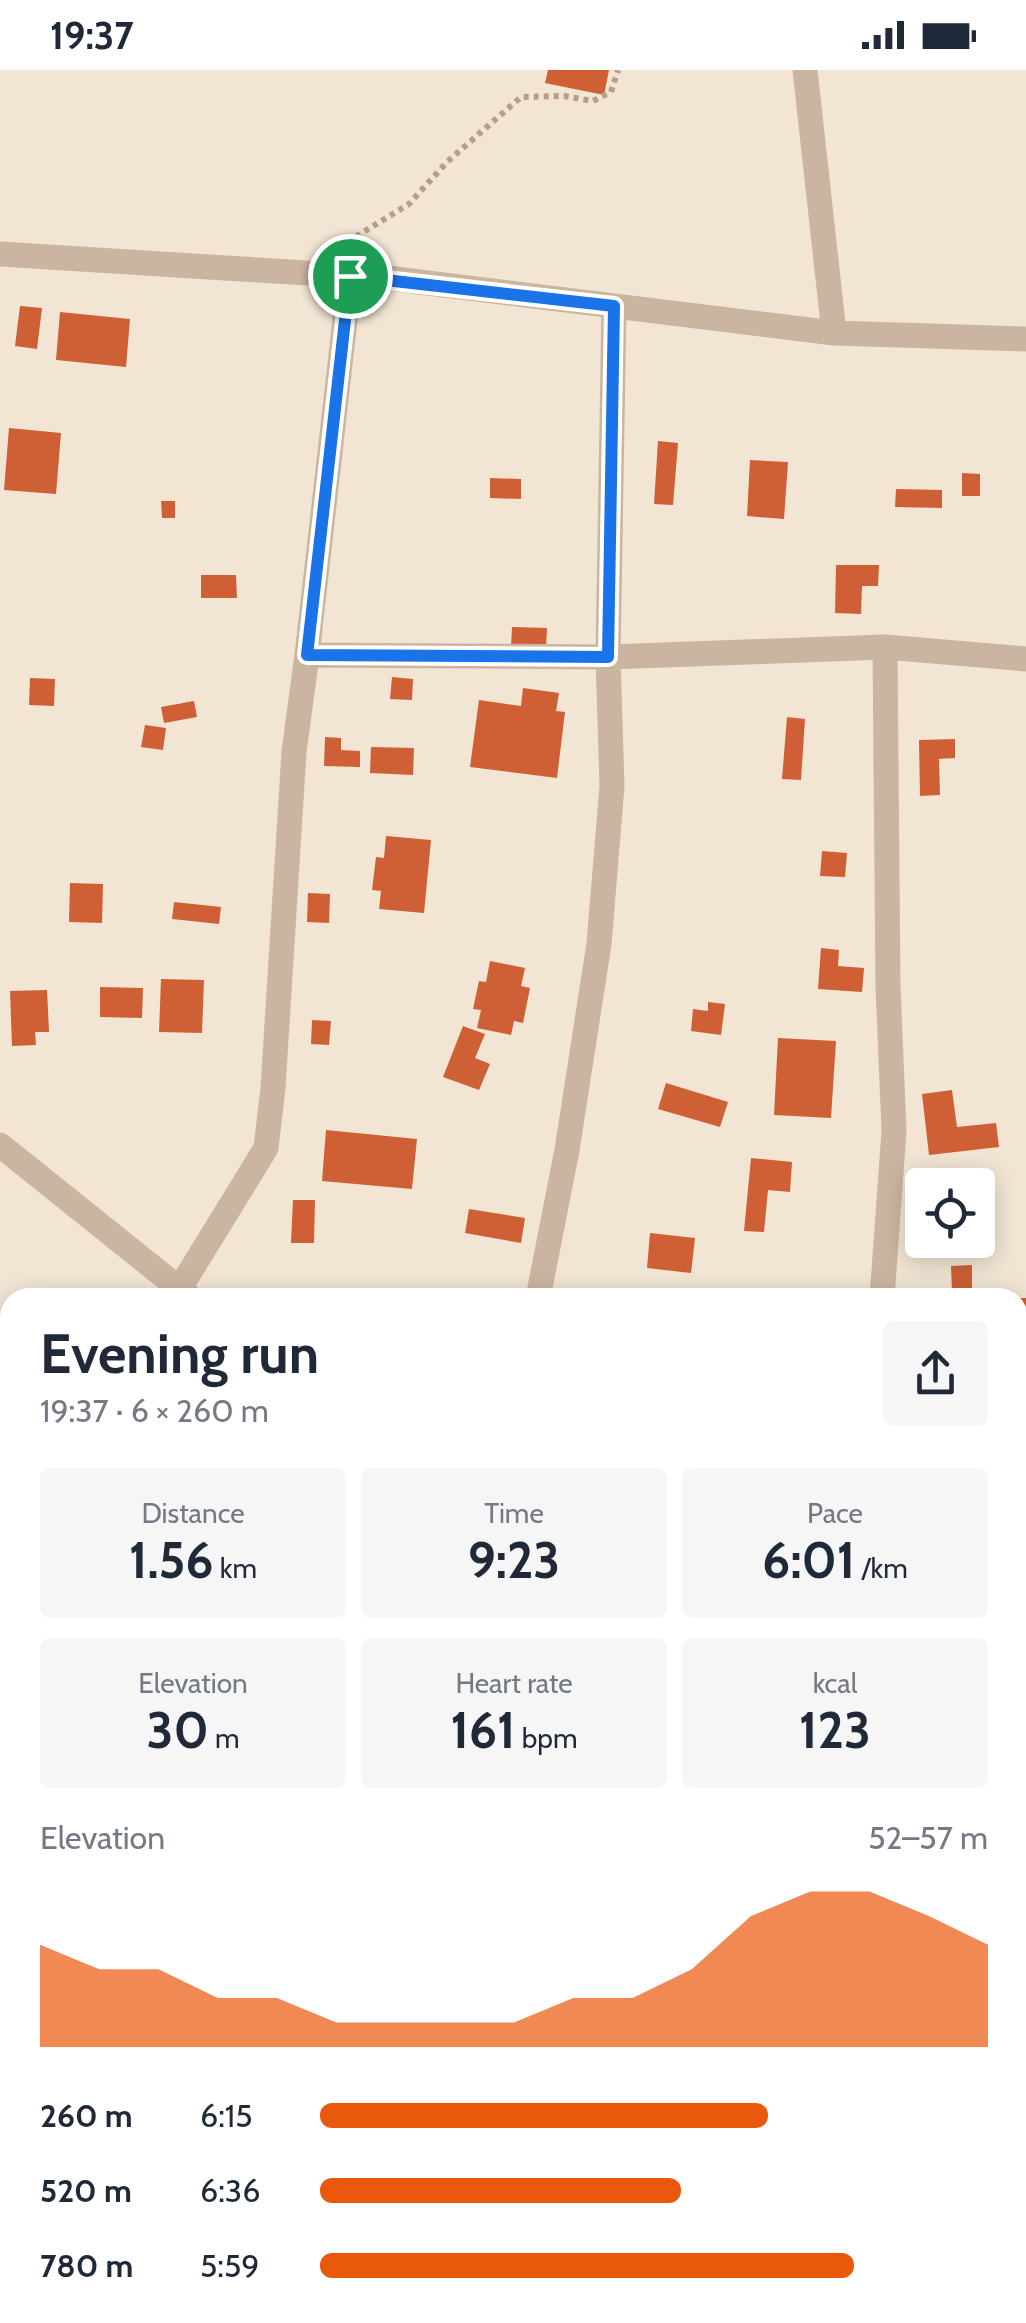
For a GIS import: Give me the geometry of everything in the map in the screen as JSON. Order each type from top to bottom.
[{"type":"street","points":[[805,70],[834,333]]},
{"type":"street","points":[[0,254],[350,276],[834,333],[1026,340]]},
{"type":"street","points":[[189,1288],[266,1148],[294,752],[350,276]]},
{"type":"street","points":[[540,1288],[567,1150],[598,944],[612,786],[608,657],[614,306]]},
{"type":"street","points":[[307,655],[608,657],[885,647],[1026,659]]},
{"type":"street","points":[[883,1288],[894,1130],[888,987],[885,647]]},
{"type":"street","points":[[0,1145],[180,1288]]},
{"type":"path","points":[[318,274],[336,248],[409,204],[447,162],[521,97],[564,96],[593,102],[612,92],[618,70]]},
{"type":"building","points":[[548,70],[609,70],[604,95],[545,83]]},
{"type":"building","points":[[20,306],[42,308],[37,349],[15,346]]},
{"type":"building","points":[[60,312],[130,319],[126,367],[56,360]]},
{"type":"building","points":[[9,428],[61,433],[56,494],[4,490]]},
{"type":"building","points":[[658,441],[678,443],[673,505],[654,504]]},
{"type":"building","points":[[750,460],[788,462],[784,519],[747,516]]},
{"type":"building","points":[[962,473],[980,474],[980,496],[962,496]]},
{"type":"building","points":[[490,478],[521,479],[521,499],[490,498]]},
{"type":"building","points":[[896,489],[942,490],[942,508],[895,507]]},
{"type":"building","points":[[161,501],[175,501],[175,518],[162,518]]},
{"type":"building","points":[[836,565],[879,565],[878,586],[862,586],[861,614],[835,613]]},
{"type":"building","points":[[201,575],[236,575],[237,598],[201,598]]},
{"type":"building","points":[[512,627],[547,628],[546,648],[511,647]]},
{"type":"building","points":[[392,677],[413,679],[412,700],[390,699]]},
{"type":"building","points":[[30,678],[55,679],[54,706],[29,705]]},
{"type":"building","points":[[523,688],[559,693],[556,711],[565,712],[557,778],[470,767],[479,700],[521,706]]},
{"type":"building","points":[[194,701],[197,717],[164,723],[161,707]]},
{"type":"building","points":[[787,717],[805,719],[801,780],[782,779]]},
{"type":"building","points":[[145,725],[166,728],[163,750],[141,747]]},
{"type":"building","points":[[325,737],[341,738],[341,750],[360,751],[360,767],[324,766]]},
{"type":"building","points":[[955,739],[955,758],[939,759],[940,795],[920,796],[919,740]]},
{"type":"building","points":[[371,747],[414,748],[413,775],[370,773]]},
{"type":"building","points":[[386,836],[431,840],[424,913],[379,909],[381,891],[372,890],[376,857],[384,858]]},
{"type":"building","points":[[822,851],[847,853],[845,877],[820,876]]},
{"type":"building","points":[[70,883],[103,884],[102,923],[69,922]]},
{"type":"building","points":[[308,893],[330,894],[329,923],[307,922]]},
{"type":"building","points":[[174,902],[221,907],[219,924],[172,919]]},
{"type":"building","points":[[821,948],[839,950],[838,966],[864,968],[862,992],[818,989]]},
{"type":"building","points":[[490,961],[525,968],[521,986],[530,988],[523,1023],[514,1021],[511,1035],[477,1028],[481,1010],[473,1009],[479,981],[486,982]]},
{"type":"building","points":[[161,979],[204,980],[202,1033],[159,1032]]},
{"type":"building","points":[[100,987],[143,988],[142,1018],[100,1017]]},
{"type":"building","points":[[47,990],[49,1032],[35,1032],[36,1045],[12,1046],[10,991]]},
{"type":"building","points":[[708,1002],[725,1004],[721,1035],[691,1031],[693,1009],[708,1011]]},
{"type":"building","points":[[312,1020],[331,1021],[329,1045],[311,1044]]},
{"type":"building","points":[[463,1026],[485,1034],[475,1058],[490,1064],[479,1090],[443,1077]]},
{"type":"building","points":[[778,1038],[836,1041],[831,1118],[774,1115]]},
{"type":"building","points":[[666,1083],[728,1102],[720,1127],[658,1109]]},
{"type":"building","points":[[952,1090],[957,1127],[996,1123],[999,1147],[929,1155],[922,1094]]},
{"type":"building","points":[[326,1130],[417,1139],[412,1189],[322,1181]]},
{"type":"building","points":[[751,1158],[792,1162],[790,1192],[768,1190],[764,1232],[744,1231]]},
{"type":"building","points":[[293,1200],[315,1200],[314,1243],[291,1243]]},
{"type":"building","points":[[469,1209],[525,1218],[521,1243],[465,1233]]},
{"type":"building","points":[[650,1233],[695,1238],[691,1273],[647,1268]]},
{"type":"building","points":[[972,1265],[972,1288],[952,1288],[951,1266]]},
{"type":"route","points":[[350,276],[614,306],[608,657],[307,655],[350,276]]}]
